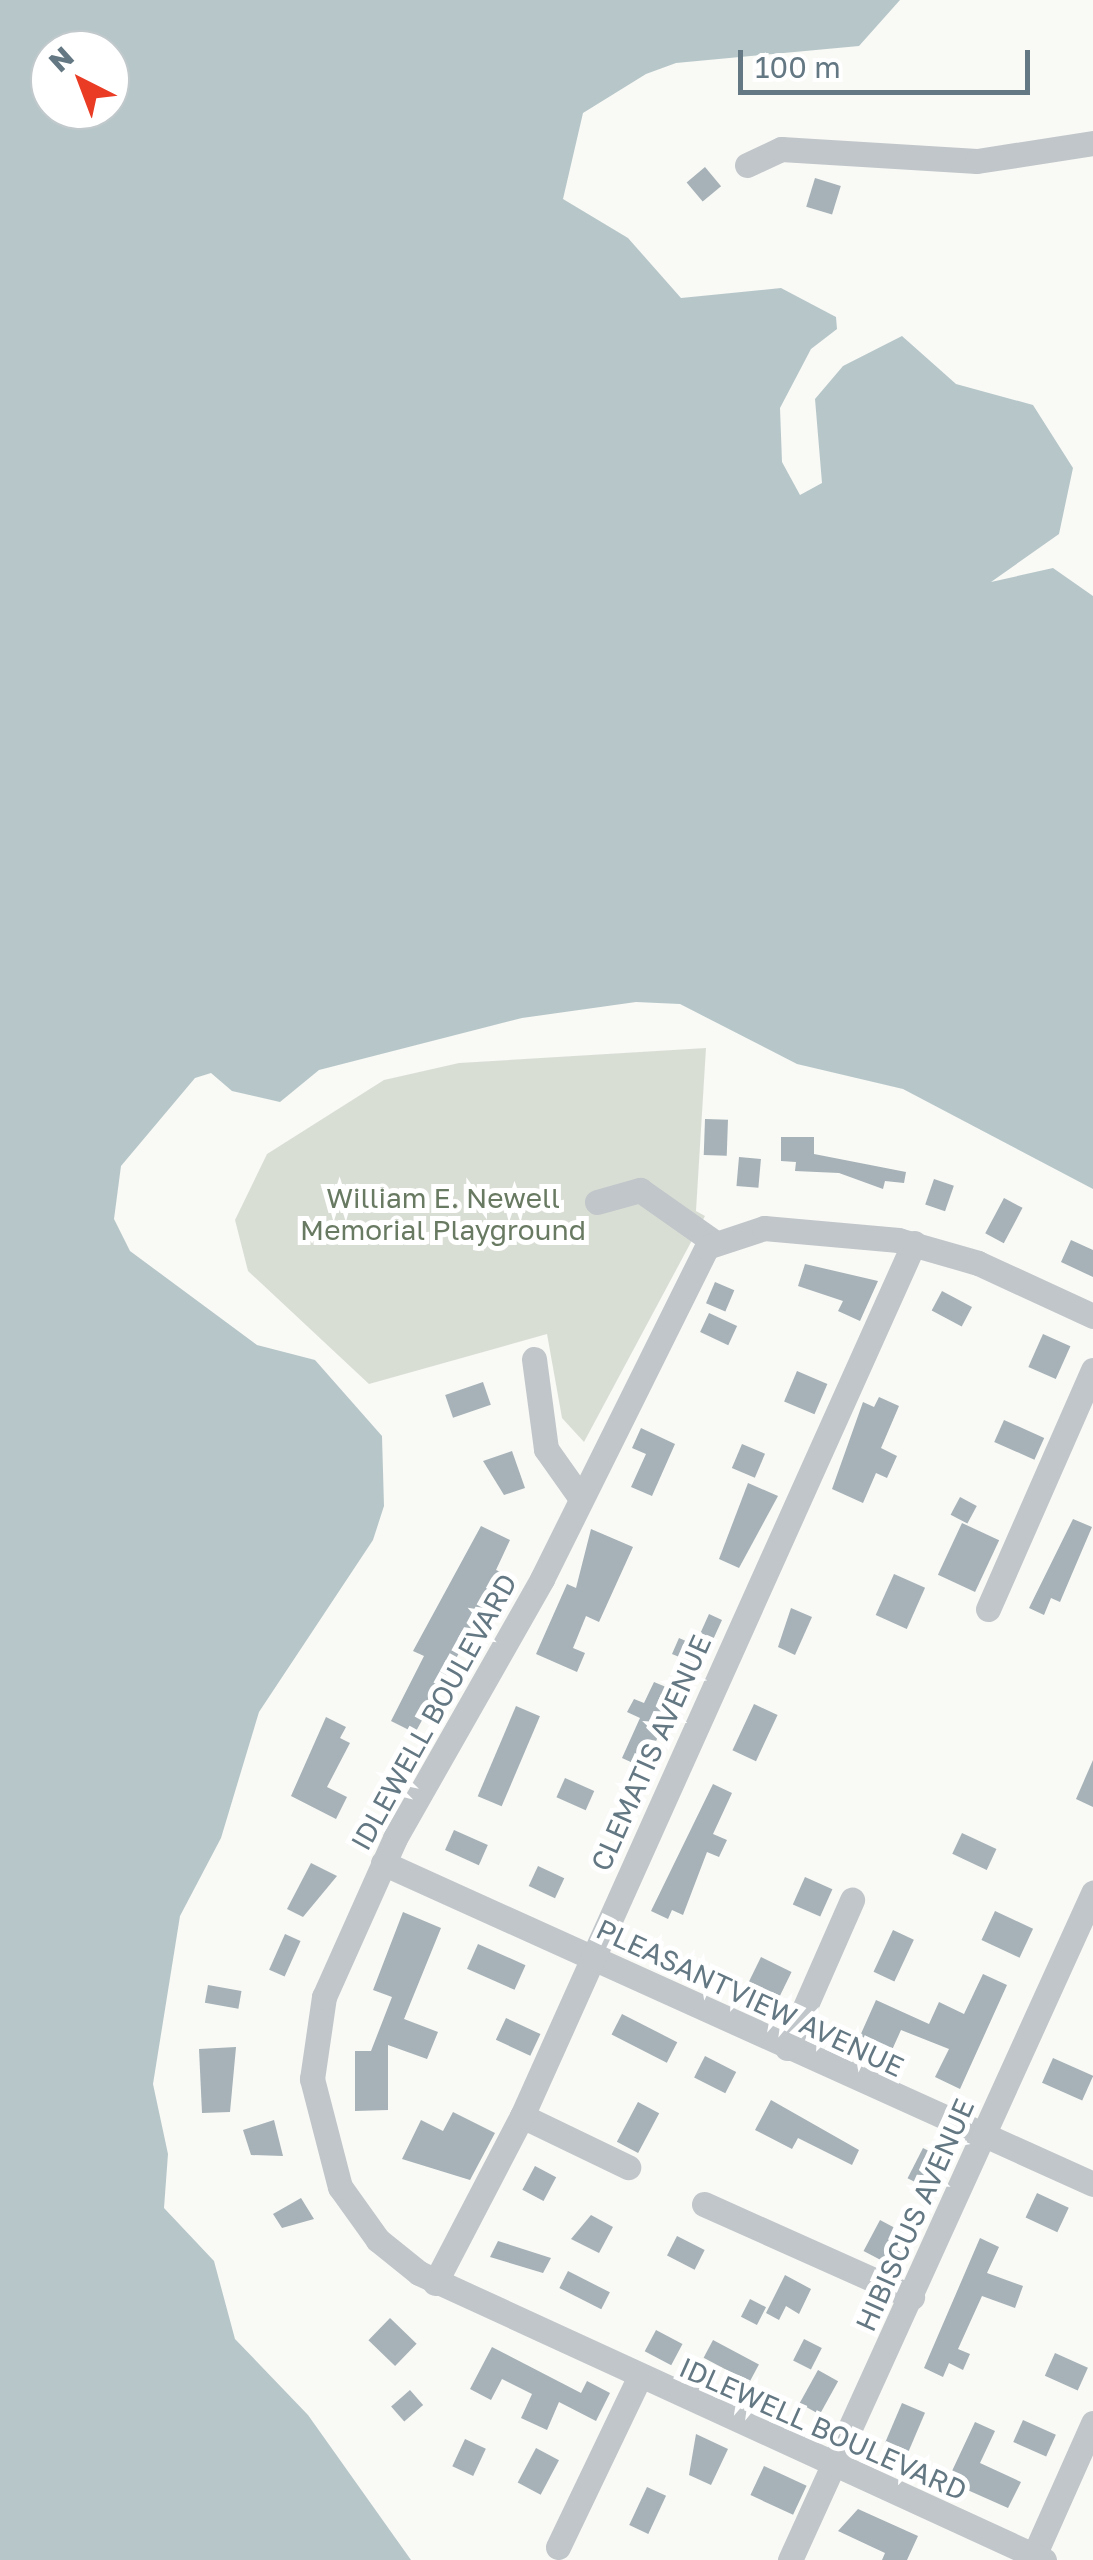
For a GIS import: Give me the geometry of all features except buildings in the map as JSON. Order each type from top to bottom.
[{"type":"street","points":[[747,165],[781,149],[977,161],[1093,144]]},
{"type":"street","points":[[597,1202],[640,1190],[714,1242],[778,1228],[914,1243],[1093,1316]]},
{"type":"street","name":"IDLEWELL BOULEVARD","points":[[714,1242],[384,1864],[324,1997],[312,2091],[348,2201],[391,2252],[436,2283],[1037,2559]]},
{"type":"street","name":"CLEMATIS AVENUE","points":[[436,2283],[522,2116],[914,1243]]},
{"type":"street","points":[[534,1359],[546,1449],[580,1497]]},
{"type":"street","points":[[988,1609],[1093,1370]]},
{"type":"street","name":"PLEASANTVIEW AVENUE","points":[[384,1864],[982,2138],[1093,2184]]},
{"type":"street","name":"HIBISCUS AVENUE","points":[[790,2560],[1093,1893]]},
{"type":"street","points":[[787,2048],[852,1900]]},
{"type":"street","points":[[522,2116],[628,2167]]},
{"type":"street","points":[[704,2204],[912,2297]]},
{"type":"street","points":[[558,2547],[639,2378]]},
{"type":"street","points":[[1037,2559],[1093,2424]]},
{"type":"green space","name":"William E. Newell Memorial Playground","points":[[706,1048],[696,1211],[705,1216],[584,1442],[562,1418],[547,1334],[369,1384],[248,1271],[235,1220],[267,1154],[384,1080],[459,1063]]},
{"type":"shaded area","points":[[0,0],[900,0],[859,46],[676,63],[646,74],[583,113],[563,199],[628,238],[681,298],[781,288],[836,317],[837,329],[811,349],[780,408],[782,462],[800,495],[822,483],[815,399],[843,366],[902,336],[956,384],[1033,405],[1073,468],[1059,534],[991,582],[1053,568],[1093,596],[1093,1189],[903,1089],[797,1064],[680,1004],[636,1002],[522,1018],[319,1070],[280,1102],[232,1091],[211,1073],[195,1078],[121,1166],[114,1219],[130,1251],[257,1345],[315,1360],[382,1436],[384,1506],[373,1540],[259,1712],[221,1838],[180,1916],[153,2084],[168,2154],[164,2208],[214,2261],[235,2339],[308,2415],[411,2560],[0,2560]]}]
